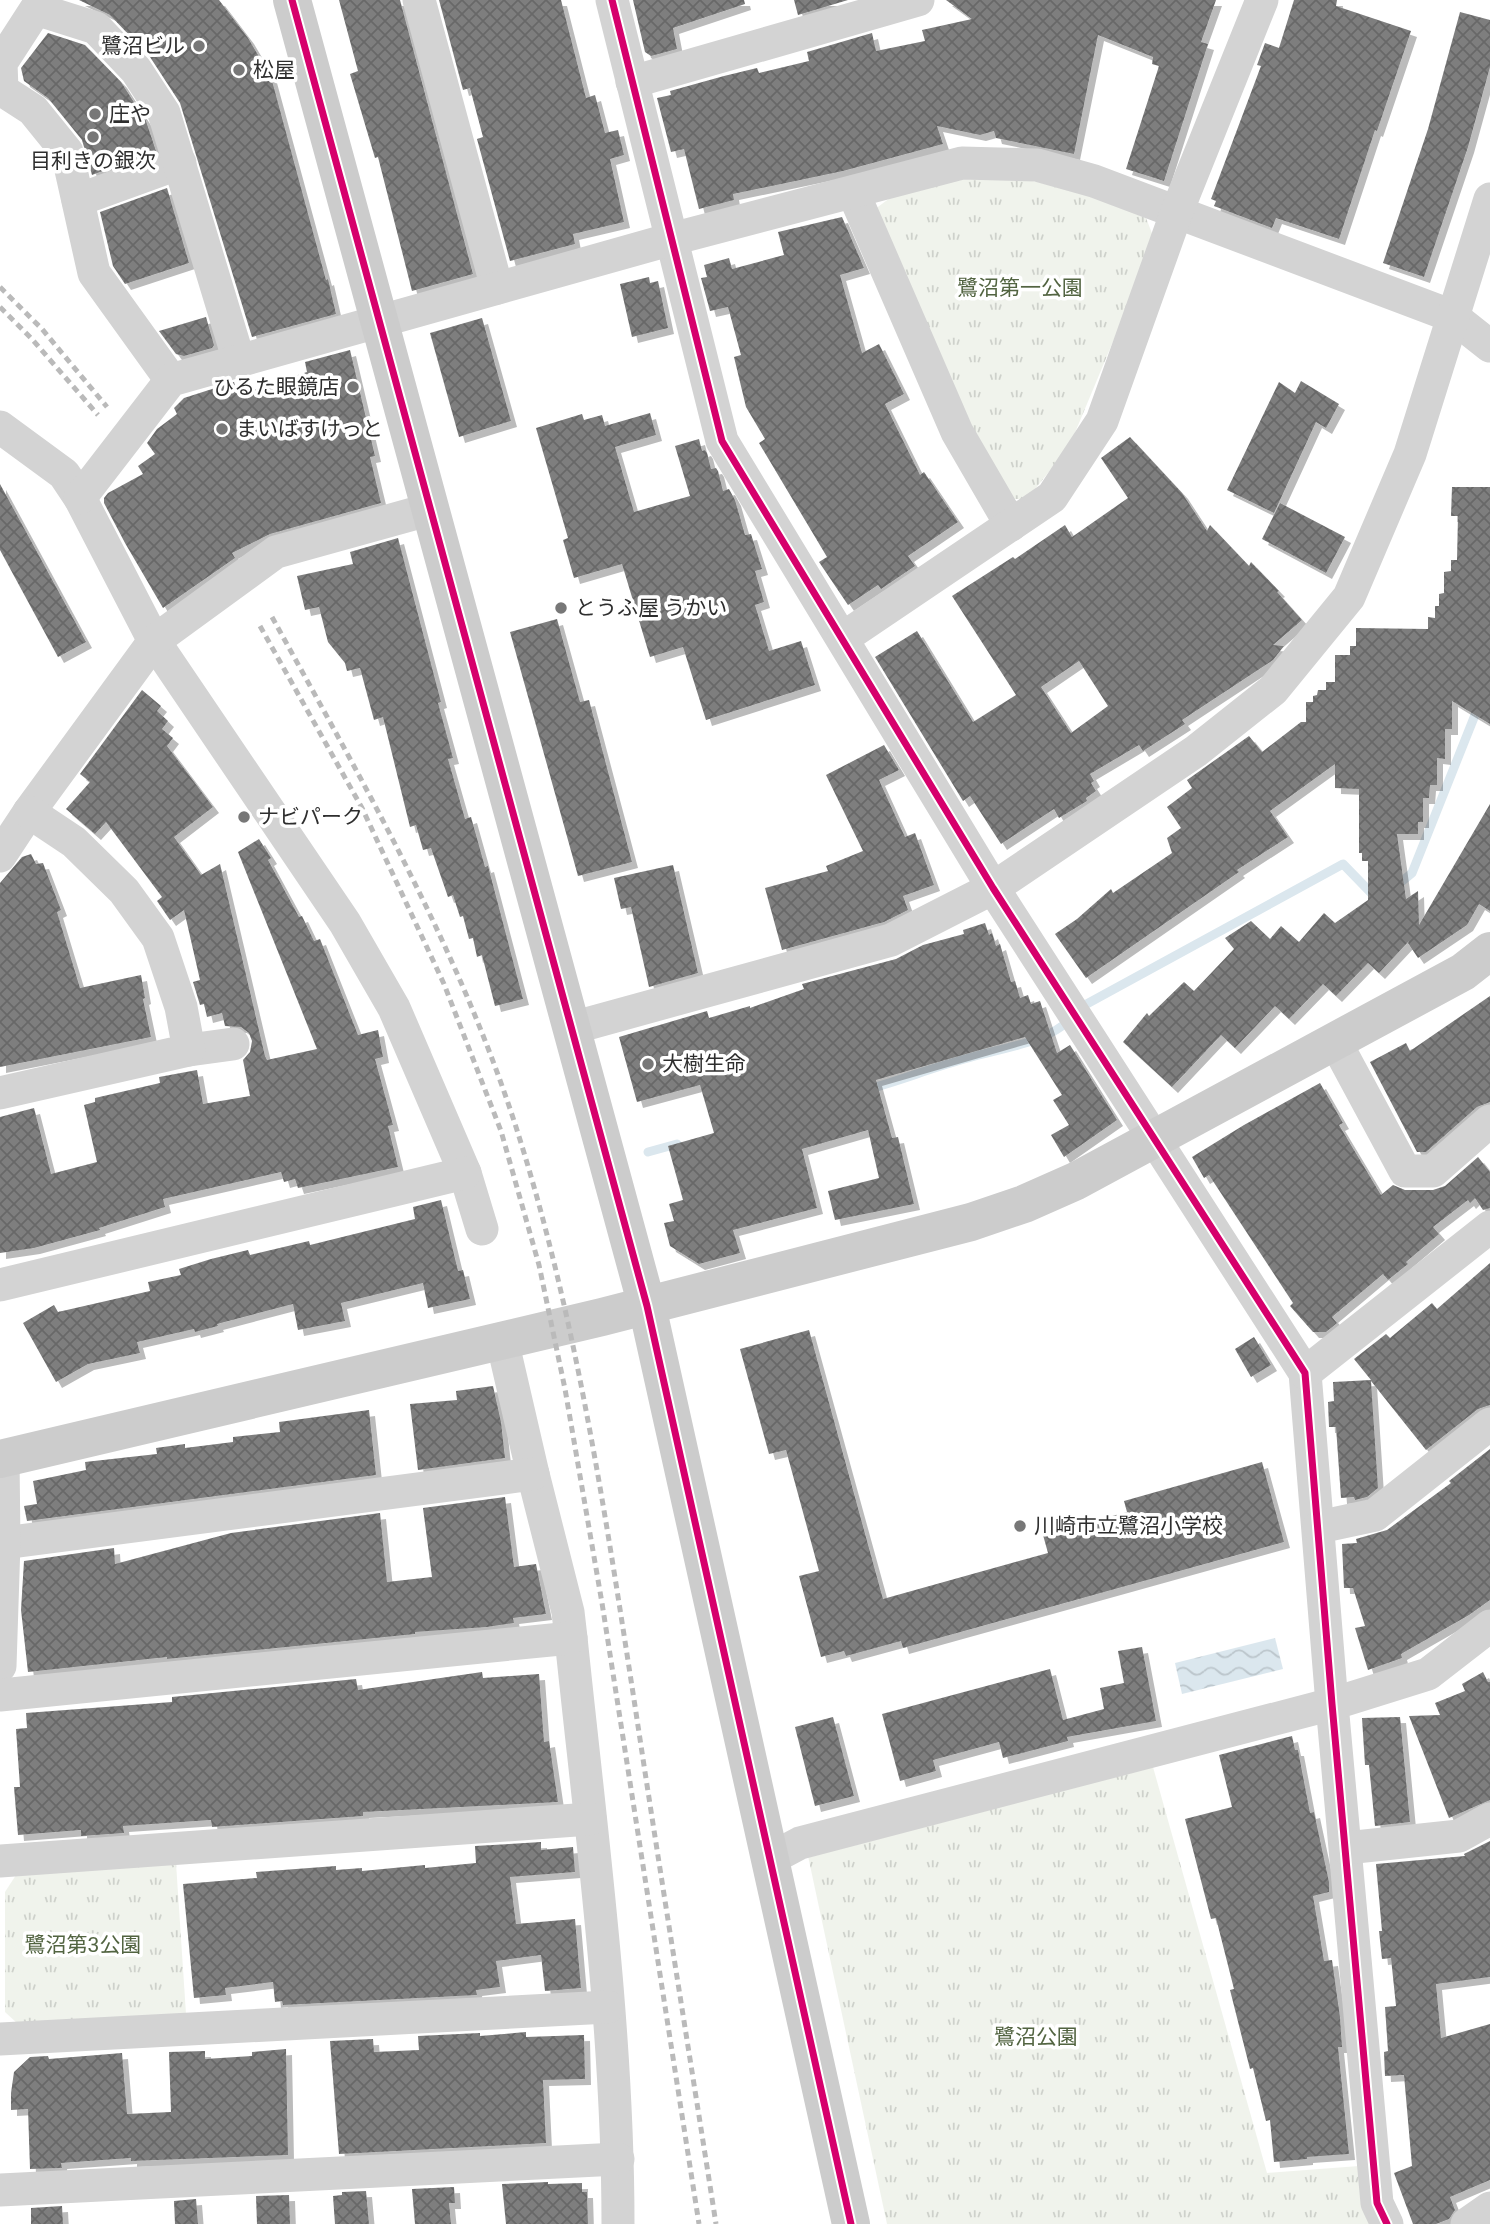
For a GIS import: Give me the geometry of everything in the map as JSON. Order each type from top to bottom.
[{"type":"street","points":[[292,0],[647,1306],[851,2224]]},
{"type":"street","points":[[419,0],[497,288]]},
{"type":"street","points":[[612,0],[722,441],[993,888],[1305,1373],[1377,2203],[1387,2224]]},
{"type":"street","points":[[632,82],[918,0]]},
{"type":"street","points":[[843,638],[1052,496],[1102,421],[1176,214],[1262,0]]},
{"type":"street","points":[[171,380],[94,273],[67,152],[33,110],[2,90],[1,63],[36,9],[96,28],[136,70],[164,113],[239,361]]},
{"type":"street","points":[[78,200],[180,163]]},
{"type":"street","points":[[80,498],[171,380],[672,239],[962,163],[1037,165],[1094,181],[1452,316],[1490,346]]},
{"type":"street","points":[[853,192],[957,432],[1011,525]]},
{"type":"street","points":[[572,1028],[891,940],[993,888],[1196,751],[1273,690],[1349,597],[1410,454],[1490,199]]},
{"type":"street","points":[[0,427],[64,474],[80,498],[154,641],[345,923],[383,1011],[466,1173],[482,1229]]},
{"type":"street","points":[[0,856],[154,641],[276,552],[431,509]]},
{"type":"street","points":[[29,812],[74,842],[114,881],[158,938],[181,1007],[189,1050]]},
{"type":"street","points":[[0,1666],[4,1543],[2,1458],[647,1306],[971,1222],[1024,1204],[1065,1186],[1336,1042],[1462,972],[1490,951]]},
{"type":"street","points":[[1336,1042],[1405,1171],[1433,1171],[1490,1121]]},
{"type":"street","points":[[0,1093],[189,1050],[233,1044]]},
{"type":"street","points":[[0,1285],[466,1173]]},
{"type":"street","points":[[1305,1373],[1490,1227]]},
{"type":"street","points":[[502,1340],[568,1612],[608,2007],[618,2159],[618,2224]]},
{"type":"street","points":[[1319,1527],[1375,1515],[1490,1424]]},
{"type":"street","points":[[4,1543],[533,1474]]},
{"type":"street","points":[[770,1859],[800,1843],[1332,1704],[1428,1674],[1490,1626]]},
{"type":"street","points":[[0,1695],[571,1638]]},
{"type":"street","points":[[0,1861],[590,1819]]},
{"type":"street","points":[[1346,1848],[1459,1836],[1490,1819]]},
{"type":"street","points":[[0,2039],[608,2007]]},
{"type":"street","points":[[0,2190],[618,2159]]},
{"type":"street","points":[[1467,2224],[1490,2208]]},
{"type":"green space","name":"鷺沼第一公園","points":[[973,177],[1033,181],[1085,193],[1146,218],[1155,241],[1069,447],[1027,499],[1008,499],[954,406],[871,212],[894,195]]},
{"type":"green space","name":"鷺沼公園","points":[[1153,1767],[1267,2173],[1359,2166],[1373,2224],[887,2224],[808,1856]]},
{"type":"green space","name":"鷺沼第3公園","points":[[176,1863],[186,2014],[18,2024],[5,2012],[5,1892],[16,1875]]},
{"type":"water","points":[[1275,1638],[1283,1669],[1182,1694],[1175,1663]]},
{"type":"building","points":[[79,0],[219,0],[248,38],[271,77],[336,314],[252,337],[180,103],[150,57],[110,15]]},
{"type":"building","points":[[339,0],[400,0],[473,274],[412,291],[378,157],[375,158],[350,74],[358,71]]},
{"type":"building","points":[[439,0],[561,0],[586,98],[595,95],[605,133],[618,130],[624,155],[610,159],[624,222],[573,234],[575,244],[510,261],[477,139],[483,137],[470,88],[463,90]]},
{"type":"building","points":[[633,0],[744,0],[745,4],[673,28],[677,49],[651,56],[645,52]]},
{"type":"building","points":[[794,0],[848,0],[798,15]]},
{"type":"building","points":[[946,0],[1216,0],[1201,42],[1208,44],[1164,181],[1126,169],[1159,66],[1152,64],[1153,57],[1098,35],[1074,154],[996,138],[994,131],[980,135],[937,126],[943,144],[843,171],[733,194],[734,200],[699,209],[684,149],[671,152],[657,98],[671,95],[670,91],[724,76],[757,68],[759,73],[809,61],[807,52],[872,33],[876,51],[925,41],[922,30],[972,19]]},
{"type":"building","points":[[1294,0],[1337,0],[1336,6],[1411,31],[1339,239],[1276,218],[1272,228],[1214,206],[1216,201],[1211,199],[1261,66],[1257,65],[1265,43],[1279,48]]},
{"type":"building","points":[[1460,12],[1490,20],[1490,67],[1468,147],[1424,277],[1383,263],[1428,129]]},
{"type":"building","points":[[48,33],[85,45],[121,82],[146,121],[156,151],[92,175],[82,140],[48,98],[24,81],[21,68]]},
{"type":"building","points":[[167,188],[189,263],[125,284],[113,266],[100,212]]},
{"type":"building","points":[[842,217],[864,268],[840,275],[862,353],[879,344],[904,394],[885,404],[920,475],[924,472],[958,522],[908,556],[915,566],[881,589],[878,585],[848,605],[819,562],[827,557],[759,443],[765,439],[746,407],[734,357],[741,355],[728,307],[710,311],[701,278],[707,277],[704,265],[729,258],[732,269],[784,255],[778,232]]},
{"type":"building","points":[[649,277],[650,283],[658,281],[668,328],[632,337],[620,284]]},
{"type":"building","points":[[206,317],[214,345],[212,348],[184,356],[176,354],[159,331]]},
{"type":"building","points":[[482,318],[511,421],[459,437],[430,333]]},
{"type":"building","points":[[350,350],[375,456],[370,457],[381,503],[270,534],[232,553],[235,558],[163,608],[125,543],[104,503],[104,498],[108,493],[143,474],[138,466],[155,454],[147,443],[157,429],[177,414],[174,408],[184,398],[234,382],[238,395],[307,372],[305,362]]},
{"type":"building","points":[[1301,381],[1339,404],[1326,428],[1316,422],[1274,513],[1227,490],[1279,382],[1295,393]]},
{"type":"building","points":[[650,413],[656,435],[615,447],[634,512],[690,496],[675,446],[699,439],[702,451],[707,453],[711,469],[716,468],[718,471],[723,491],[729,489],[735,500],[745,535],[751,534],[762,569],[755,571],[764,602],[755,605],[769,651],[801,641],[815,685],[706,720],[683,647],[650,657],[622,564],[574,578],[563,540],[568,538],[536,428],[582,414],[584,420],[602,415],[605,426]]},
{"type":"building","points":[[1130,437],[1182,493],[1207,531],[1210,525],[1249,566],[1251,562],[1302,620],[1273,645],[1284,646],[1273,660],[1182,720],[1185,724],[1143,751],[1139,745],[1090,774],[1096,791],[1086,798],[1087,801],[1059,818],[1054,809],[1001,844],[970,796],[963,801],[875,657],[917,631],[973,722],[1016,695],[952,596],[1013,557],[1015,559],[1065,525],[1072,537],[1128,498],[1101,458]],"holes":[[[1079,661],[1108,706],[1071,733],[1041,687]]]},
{"type":"building","points":[[0,484],[86,642],[58,657],[0,550]]},
{"type":"building","points":[[1452,487],[1490,487],[1490,724],[1452,701],[1452,729],[1445,729],[1445,759],[1437,758],[1437,785],[1430,785],[1429,798],[1423,798],[1423,822],[1418,822],[1418,834],[1397,834],[1406,899],[1418,891],[1419,925],[1490,804],[1490,911],[1479,904],[1467,925],[1418,958],[1409,941],[1379,973],[1368,963],[1336,996],[1323,984],[1289,1019],[1275,1006],[1235,1048],[1221,1035],[1172,1087],[1123,1042],[1147,1013],[1149,1016],[1184,982],[1194,991],[1234,949],[1225,938],[1251,921],[1270,939],[1281,926],[1299,942],[1324,913],[1335,923],[1368,900],[1368,861],[1362,861],[1362,853],[1359,853],[1359,789],[1335,788],[1335,764],[1270,811],[1288,837],[1237,870],[1239,872],[1086,978],[1055,934],[1111,889],[1113,893],[1172,853],[1167,838],[1181,828],[1167,807],[1192,788],[1187,780],[1249,736],[1262,752],[1301,722],[1306,722],[1306,702],[1313,702],[1313,696],[1317,695],[1318,690],[1326,690],[1326,682],[1335,682],[1335,655],[1350,655],[1350,646],[1356,646],[1356,628],[1428,629],[1428,617],[1435,618],[1439,594],[1444,593],[1444,572],[1451,571],[1451,560],[1457,560],[1458,516],[1451,516]]},
{"type":"building","points":[[1280,503],[1345,537],[1326,573],[1262,539]]},
{"type":"building","points":[[398,538],[441,702],[438,703],[453,758],[448,759],[465,819],[471,817],[485,867],[488,866],[523,999],[495,1006],[482,955],[477,957],[473,938],[469,939],[463,916],[460,917],[453,895],[448,897],[431,848],[423,850],[416,825],[410,827],[383,717],[374,720],[360,668],[347,671],[345,663],[328,642],[319,607],[305,610],[297,576],[353,564],[350,552]]},
{"type":"building","points":[[557,619],[580,702],[589,700],[632,862],[578,876],[510,632]]},
{"type":"building","points":[[142,690],[161,706],[157,711],[168,721],[162,729],[173,738],[167,746],[213,807],[174,837],[201,875],[220,864],[267,1060],[317,1049],[238,852],[259,839],[299,917],[302,916],[314,941],[320,939],[358,1035],[378,1030],[383,1057],[375,1059],[393,1125],[388,1126],[398,1167],[298,1188],[295,1179],[284,1182],[281,1172],[163,1199],[165,1207],[99,1228],[100,1230],[34,1248],[0,1253],[0,1117],[34,1108],[51,1174],[97,1162],[84,1105],[95,1102],[95,1098],[160,1083],[159,1077],[197,1070],[203,1104],[250,1096],[243,1060],[250,1052],[252,1041],[249,1033],[241,1027],[225,1026],[222,1013],[207,1017],[204,1004],[200,1005],[193,982],[200,980],[184,910],[170,920],[157,901],[162,897],[106,822],[95,834],[66,809],[90,782],[80,774]]},
{"type":"building","points":[[884,745],[899,770],[879,780],[905,837],[915,833],[934,885],[903,896],[908,910],[884,922],[782,950],[765,888],[828,871],[826,866],[863,851],[826,775]]},
{"type":"building","points":[[31,854],[36,864],[43,863],[61,910],[57,912],[80,988],[141,975],[151,1037],[0,1067],[0,883],[22,857]]},
{"type":"building","points":[[673,865],[698,973],[649,987],[631,907],[621,909],[614,878]]},
{"type":"building","points":[[985,923],[996,946],[1000,944],[1011,982],[1015,981],[1020,998],[1028,995],[1031,1004],[1040,1001],[1057,1053],[1070,1045],[1117,1120],[1064,1157],[1051,1135],[1069,1125],[1053,1100],[1062,1095],[1025,1037],[876,1080],[892,1138],[898,1137],[914,1204],[835,1220],[828,1191],[879,1178],[868,1130],[802,1149],[817,1208],[733,1230],[740,1253],[699,1264],[670,1246],[664,1223],[674,1221],[669,1204],[683,1200],[668,1146],[714,1133],[700,1085],[637,1102],[619,1037],[707,1011],[709,1018],[750,1008],[804,989],[802,984],[896,959],[923,945],[964,934],[963,930]]},
{"type":"building","points":[[1490,996],[1490,1102],[1477,1107],[1426,1152],[1417,1152],[1370,1062],[1406,1043],[1410,1051]]},
{"type":"building","points":[[1320,1083],[1343,1123],[1339,1125],[1381,1195],[1393,1185],[1405,1190],[1433,1190],[1445,1186],[1478,1157],[1490,1172],[1490,1208],[1483,1210],[1475,1198],[1470,1203],[1468,1200],[1433,1227],[1439,1234],[1406,1262],[1408,1264],[1388,1280],[1383,1274],[1332,1317],[1337,1323],[1326,1332],[1313,1332],[1290,1306],[1293,1303],[1209,1175],[1204,1178],[1192,1157]]},
{"type":"building","points":[[441,1200],[458,1271],[463,1270],[470,1299],[428,1308],[423,1283],[341,1303],[345,1321],[298,1330],[293,1304],[195,1332],[194,1329],[137,1342],[140,1353],[88,1364],[56,1382],[23,1323],[54,1305],[58,1312],[150,1291],[148,1282],[181,1275],[179,1269],[211,1259],[248,1250],[250,1255],[309,1241],[310,1245],[415,1219],[413,1207]]},
{"type":"building","points":[[1490,1263],[1490,1405],[1478,1409],[1426,1450],[1371,1381],[1378,1488],[1367,1497],[1355,1500],[1354,1497],[1341,1498],[1336,1427],[1329,1427],[1328,1402],[1334,1401],[1333,1382],[1371,1380],[1354,1359],[1386,1334],[1390,1338],[1432,1303],[1437,1309]]},
{"type":"building","points":[[809,1330],[883,1599],[1048,1553],[1043,1535],[1127,1512],[1124,1501],[1262,1462],[1284,1542],[903,1648],[901,1641],[846,1656],[844,1651],[821,1657],[799,1576],[819,1571],[786,1450],[769,1454],[740,1349]]},
{"type":"building","points":[[1254,1337],[1271,1365],[1251,1377],[1235,1349]]},
{"type":"building","points":[[493,1386],[505,1458],[418,1470],[410,1404],[457,1400],[456,1391]]},
{"type":"building","points":[[369,1410],[376,1475],[27,1521],[24,1506],[37,1504],[33,1481],[86,1470],[85,1462],[157,1454],[156,1448],[185,1444],[185,1448],[233,1442],[233,1437],[280,1432],[279,1422]]},
{"type":"building","points":[[1490,1449],[1490,1600],[1401,1654],[1402,1658],[1368,1670],[1355,1628],[1365,1626],[1353,1588],[1344,1588],[1342,1544],[1357,1543],[1356,1539],[1387,1530],[1451,1483],[1449,1481]]},
{"type":"building","points":[[505,1497],[514,1567],[536,1564],[546,1614],[513,1618],[514,1623],[487,1627],[28,1672],[21,1610],[24,1561],[114,1548],[115,1564],[231,1533],[380,1513],[387,1582],[432,1577],[423,1508]]},
{"type":"building","points":[[1142,1647],[1156,1721],[1067,1737],[1068,1741],[1003,1758],[999,1742],[933,1760],[936,1771],[900,1781],[882,1714],[1050,1669],[1063,1720],[1104,1709],[1100,1688],[1124,1683],[1118,1651]]},
{"type":"building","points":[[482,1672],[483,1678],[539,1674],[544,1742],[549,1741],[558,1802],[363,1812],[363,1816],[212,1827],[211,1820],[123,1826],[124,1833],[81,1836],[81,1830],[18,1835],[14,1787],[20,1787],[16,1729],[27,1728],[26,1713],[172,1702],[172,1697],[356,1679],[358,1690]]},
{"type":"building","points":[[1483,1672],[1490,1682],[1490,1800],[1449,1818],[1409,1716],[1440,1715],[1435,1703],[1465,1691],[1462,1684]]},
{"type":"building","points":[[833,1717],[854,1796],[815,1806],[795,1727]]},
{"type":"building","points":[[1400,1717],[1410,1822],[1375,1826],[1369,1765],[1365,1765],[1362,1718]]},
{"type":"building","points":[[1292,1736],[1295,1750],[1298,1750],[1310,1813],[1314,1812],[1329,1882],[1329,1892],[1313,1896],[1324,1961],[1332,1960],[1340,2017],[1342,2047],[1338,2047],[1349,2154],[1274,2162],[1270,2120],[1266,2121],[1253,2068],[1250,2069],[1230,1990],[1234,1989],[1216,1918],[1211,1919],[1185,1819],[1232,1807],[1219,1755]]},
{"type":"building","points":[[1490,1841],[1490,1977],[1436,1984],[1441,2038],[1490,2024],[1490,2180],[1450,2197],[1455,2210],[1449,2219],[1436,2224],[1413,2224],[1394,2173],[1412,2166],[1404,2075],[1385,2076],[1384,2052],[1388,2051],[1385,2007],[1396,2006],[1391,1958],[1382,1959],[1376,1864],[1465,1856],[1464,1854]]},
{"type":"building","points":[[541,1842],[541,1850],[573,1847],[575,1872],[510,1877],[516,1924],[575,1919],[581,1988],[545,1991],[541,1955],[496,1961],[500,1987],[476,1990],[477,1995],[283,2005],[282,2001],[275,2002],[273,1982],[225,1988],[226,1995],[194,1998],[183,1884],[257,1878],[256,1872],[336,1866],[336,1870],[362,1868],[362,1871],[476,1863],[475,1846]]},
{"type":"building","points":[[526,2032],[526,2037],[584,2035],[585,2079],[543,2080],[546,2143],[339,2154],[330,2041],[373,2039],[374,2052],[419,2050],[418,2036],[480,2033],[480,2036]]},
{"type":"building","points":[[286,2049],[288,2155],[131,2161],[131,2158],[61,2163],[62,2168],[30,2169],[28,2109],[11,2110],[11,2093],[14,2072],[30,2057],[48,2056],[49,2059],[122,2053],[127,2114],[171,2112],[169,2052],[205,2051],[205,2059],[252,2056],[252,2052]]},
{"type":"building","points":[[582,2183],[582,2192],[587,2192],[588,2224],[506,2224],[502,2184]]},
{"type":"building","points":[[454,2187],[455,2203],[449,2203],[451,2224],[415,2224],[412,2189]]},
{"type":"building","points":[[366,2191],[369,2224],[335,2224],[333,2196],[342,2195],[342,2192]]},
{"type":"building","points":[[289,2195],[290,2224],[257,2224],[256,2196]]},
{"type":"building","points":[[196,2199],[198,2224],[175,2224],[174,2201]]},
{"type":"building","points":[[62,2206],[63,2224],[31,2224],[31,2208]]},
{"type":"waterway","points":[[1395,887],[1412,873],[1479,705]]},
{"type":"waterway","points":[[1079,1010],[1343,864],[1377,899]]},
{"type":"waterway","points":[[869,1089],[1035,1040],[1060,1028],[1069,1020]]},
{"type":"waterway","points":[[648,1152],[677,1144]]},
{"type":"railway","points":[[0,287],[42,329],[107,407]]},
{"type":"railway","points":[[0,307],[31,338],[98,415]]},
{"type":"railway","points":[[272,617],[374,803],[437,930],[493,1060],[537,1198],[572,1342],[600,1487],[716,2224]]},
{"type":"railway","points":[[260,626],[362,808],[444,984],[501,1131],[539,1265],[565,1389],[602,1603],[699,2224]]},
{"type":"cycle path","points":[[292,0],[647,1306],[851,2224]]},
{"type":"cycle path","points":[[612,0],[722,441],[993,888],[1305,1373],[1377,2203],[1387,2224]]},
{"type":"place","name":"鷺沼ビル","points":[[199,46]]},
{"type":"place","name":"松屋","points":[[239,70]]},
{"type":"place","name":"庄や","points":[[95,114]]},
{"type":"place","name":"目利きの銀次","points":[[93,137]]},
{"type":"place","name":"ひるた眼鏡店","points":[[353,387]]},
{"type":"place","name":"まいばすけっと","points":[[222,429]]},
{"type":"place","name":"とうふ屋 うかい","points":[[561,608]]},
{"type":"place","name":"ナビパーク","points":[[244,817]]},
{"type":"place","name":"大樹生命","points":[[648,1064]]},
{"type":"place","name":"川崎市立鷺沼小学校","points":[[1020,1526]]}]
